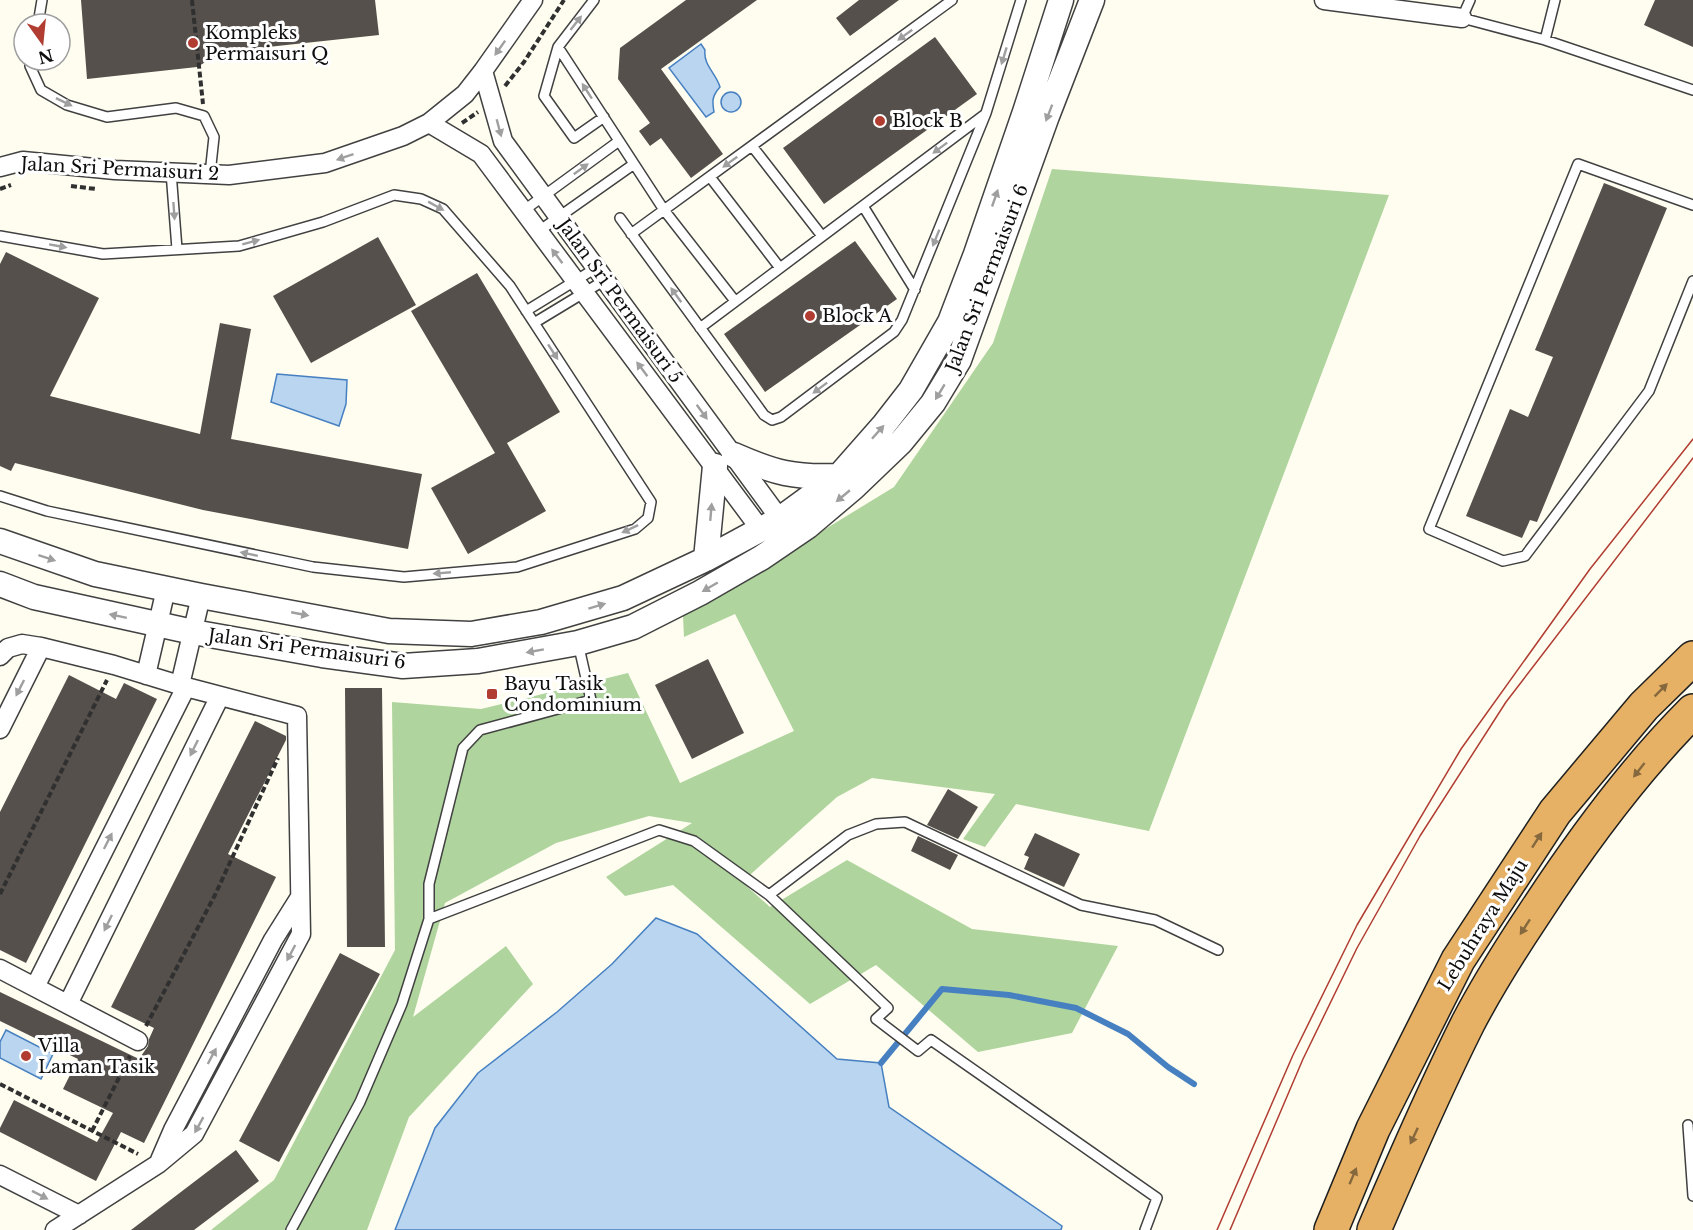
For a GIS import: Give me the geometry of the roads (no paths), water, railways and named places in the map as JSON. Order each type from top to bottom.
[{"type":"highway","name":"Lebuhraya Maju","points":[[1331,1230],[1373,1129],[1458,960],[1555,812],[1644,706],[1693,658]]},
{"type":"highway","name":"Lebuhraya Maju","points":[[1374,1230],[1411,1143],[1469,1022],[1501,964],[1574,852],[1657,747],[1693,711]]},
{"type":"street","name":"Jalan Sri Permaisuri 2","points":[[0,167],[23,160],[115,170],[229,175],[325,163],[404,136],[429,123],[465,94],[533,0]]},
{"type":"street","name":"Jalan Sri Permaisuri 6","points":[[0,541],[95,574],[201,596],[389,631],[471,634],[541,622],[623,598],[773,528],[839,476],[883,426],[911,390],[950,322],[1025,112],[1061,0]]},
{"type":"street","name":"Jalan Sri Permaisuri 6","points":[[0,584],[34,597],[158,625],[322,655],[403,666],[478,661],[578,643],[633,627],[700,593],[761,558],[808,526],[853,488],[901,442],[933,403],[959,360],[1047,116],[1092,0]]},
{"type":"street","points":[[1324,0],[1368,3],[1462,18]]},
{"type":"street","name":"Jalan Sri Permaisuri 5","points":[[483,71],[503,141],[600,274],[724,461],[773,528]]},
{"type":"street","name":"Jalan Sri Permaisuri 5","points":[[429,123],[481,154],[580,286],[724,461]]},
{"type":"street","points":[[706,559],[724,461],[783,474],[808,477],[839,476]]},
{"type":"street","points":[[761,558],[773,528],[808,526]]},
{"type":"street","points":[[146,675],[166,589]]},
{"type":"street","points":[[35,987],[183,686],[201,596]]},
{"type":"street","points":[[0,656],[8,648],[22,644],[41,647],[297,716],[300,897],[273,940],[173,1130],[158,1164],[55,1230]]},
{"type":"street","points":[[0,729],[41,647]]},
{"type":"street","points":[[68,1004],[220,696]]},
{"type":"street","points":[[0,969],[138,1041]]},
{"type":"street","points":[[0,1175],[79,1215]]},
{"type":"lane","points":[[594,0],[558,47],[544,96],[574,138],[604,117]]},
{"type":"lane","points":[[631,234],[952,0]]},
{"type":"lane","points":[[620,218],[764,415],[772,420],[781,417],[894,332],[902,320],[986,113],[1021,0]]},
{"type":"lane","points":[[1470,0],[1462,18],[1545,40],[1693,90]]},
{"type":"lane","points":[[1545,40],[1555,0]]},
{"type":"lane","points":[[558,47],[664,210],[735,302]]},
{"type":"lane","points":[[33,72],[41,90],[67,105],[107,117],[176,108],[204,116],[214,137],[210,174]]},
{"type":"lane","points":[[700,328],[986,113]]},
{"type":"lane","points":[[523,211],[619,141]]},
{"type":"lane","points":[[752,146],[822,236]]},
{"type":"lane","points":[[539,231],[634,164]]},
{"type":"lane","points":[[1693,205],[1578,165],[1428,529],[1503,561],[1525,556],[1649,392],[1693,281]]},
{"type":"lane","points":[[171,172],[177,249]]},
{"type":"lane","points":[[710,177],[780,268]]},
{"type":"lane","points":[[0,236],[103,254],[239,246],[323,222],[394,195],[422,199],[443,209],[510,286],[651,502],[648,518],[635,530],[518,567],[404,577],[313,567],[48,512],[0,496]]},
{"type":"lane","points":[[863,206],[915,290]]},
{"type":"lane","points":[[526,311],[600,274]]},
{"type":"lane","points":[[534,323],[580,286],[600,274]]},
{"type":"lane","points":[[291,1230],[360,1102],[402,1004],[429,920],[429,884],[463,748],[480,730],[591,700],[578,643]]},
{"type":"lane","points":[[769,895],[848,835],[876,824],[905,822],[1082,905],[1155,920],[1218,950]]},
{"type":"lane","points":[[429,920],[659,830],[694,841],[769,895],[888,1008],[876,1019],[918,1051],[932,1040],[1157,1198],[1144,1230]]},
{"type":"lane","points":[[1688,1125],[1693,1196]]},
{"type":"water","points":[[701,44],[705,50],[708,65],[720,87],[713,99],[714,112],[706,117],[669,68]]},
{"type":"water","points":[[727,92],[735,92],[741,98],[741,106],[735,112],[727,112],[721,106],[721,98]]},
{"type":"water","points":[[277,374],[347,380],[346,404],[339,426],[271,402]]},
{"type":"water","points":[[656,918],[697,934],[837,1059],[881,1063],[889,1107],[1062,1226],[1061,1230],[395,1230],[435,1128],[478,1073],[557,1012],[612,964]]},
{"type":"water","name":"Villa Laman Tasik","points":[[6,1030],[53,1054],[41,1079],[0,1058],[0,1042]]},
{"type":"waterway","points":[[881,1063],[942,989],[1009,995],[1076,1008],[1128,1034],[1168,1067],[1194,1084]]},
{"type":"tram line","points":[[1217,1230],[1293,1055],[1357,925],[1461,749],[1590,569],[1693,439]]},
{"type":"tram line","points":[[1230,1230],[1303,1059],[1357,948],[1420,836],[1506,702],[1693,458]]},
{"type":"place","name":"Kompleks Permaisuri Q","points":[[193,43]]},
{"type":"place","name":"Block B","points":[[880,121]]},
{"type":"place","name":"Block A","points":[[810,316]]},
{"type":"place","name":"Bayu Tasik Condominium","points":[[492,694]]},
{"type":"place","name":"Villa Laman Tasik","points":[[26,1056]]}]
